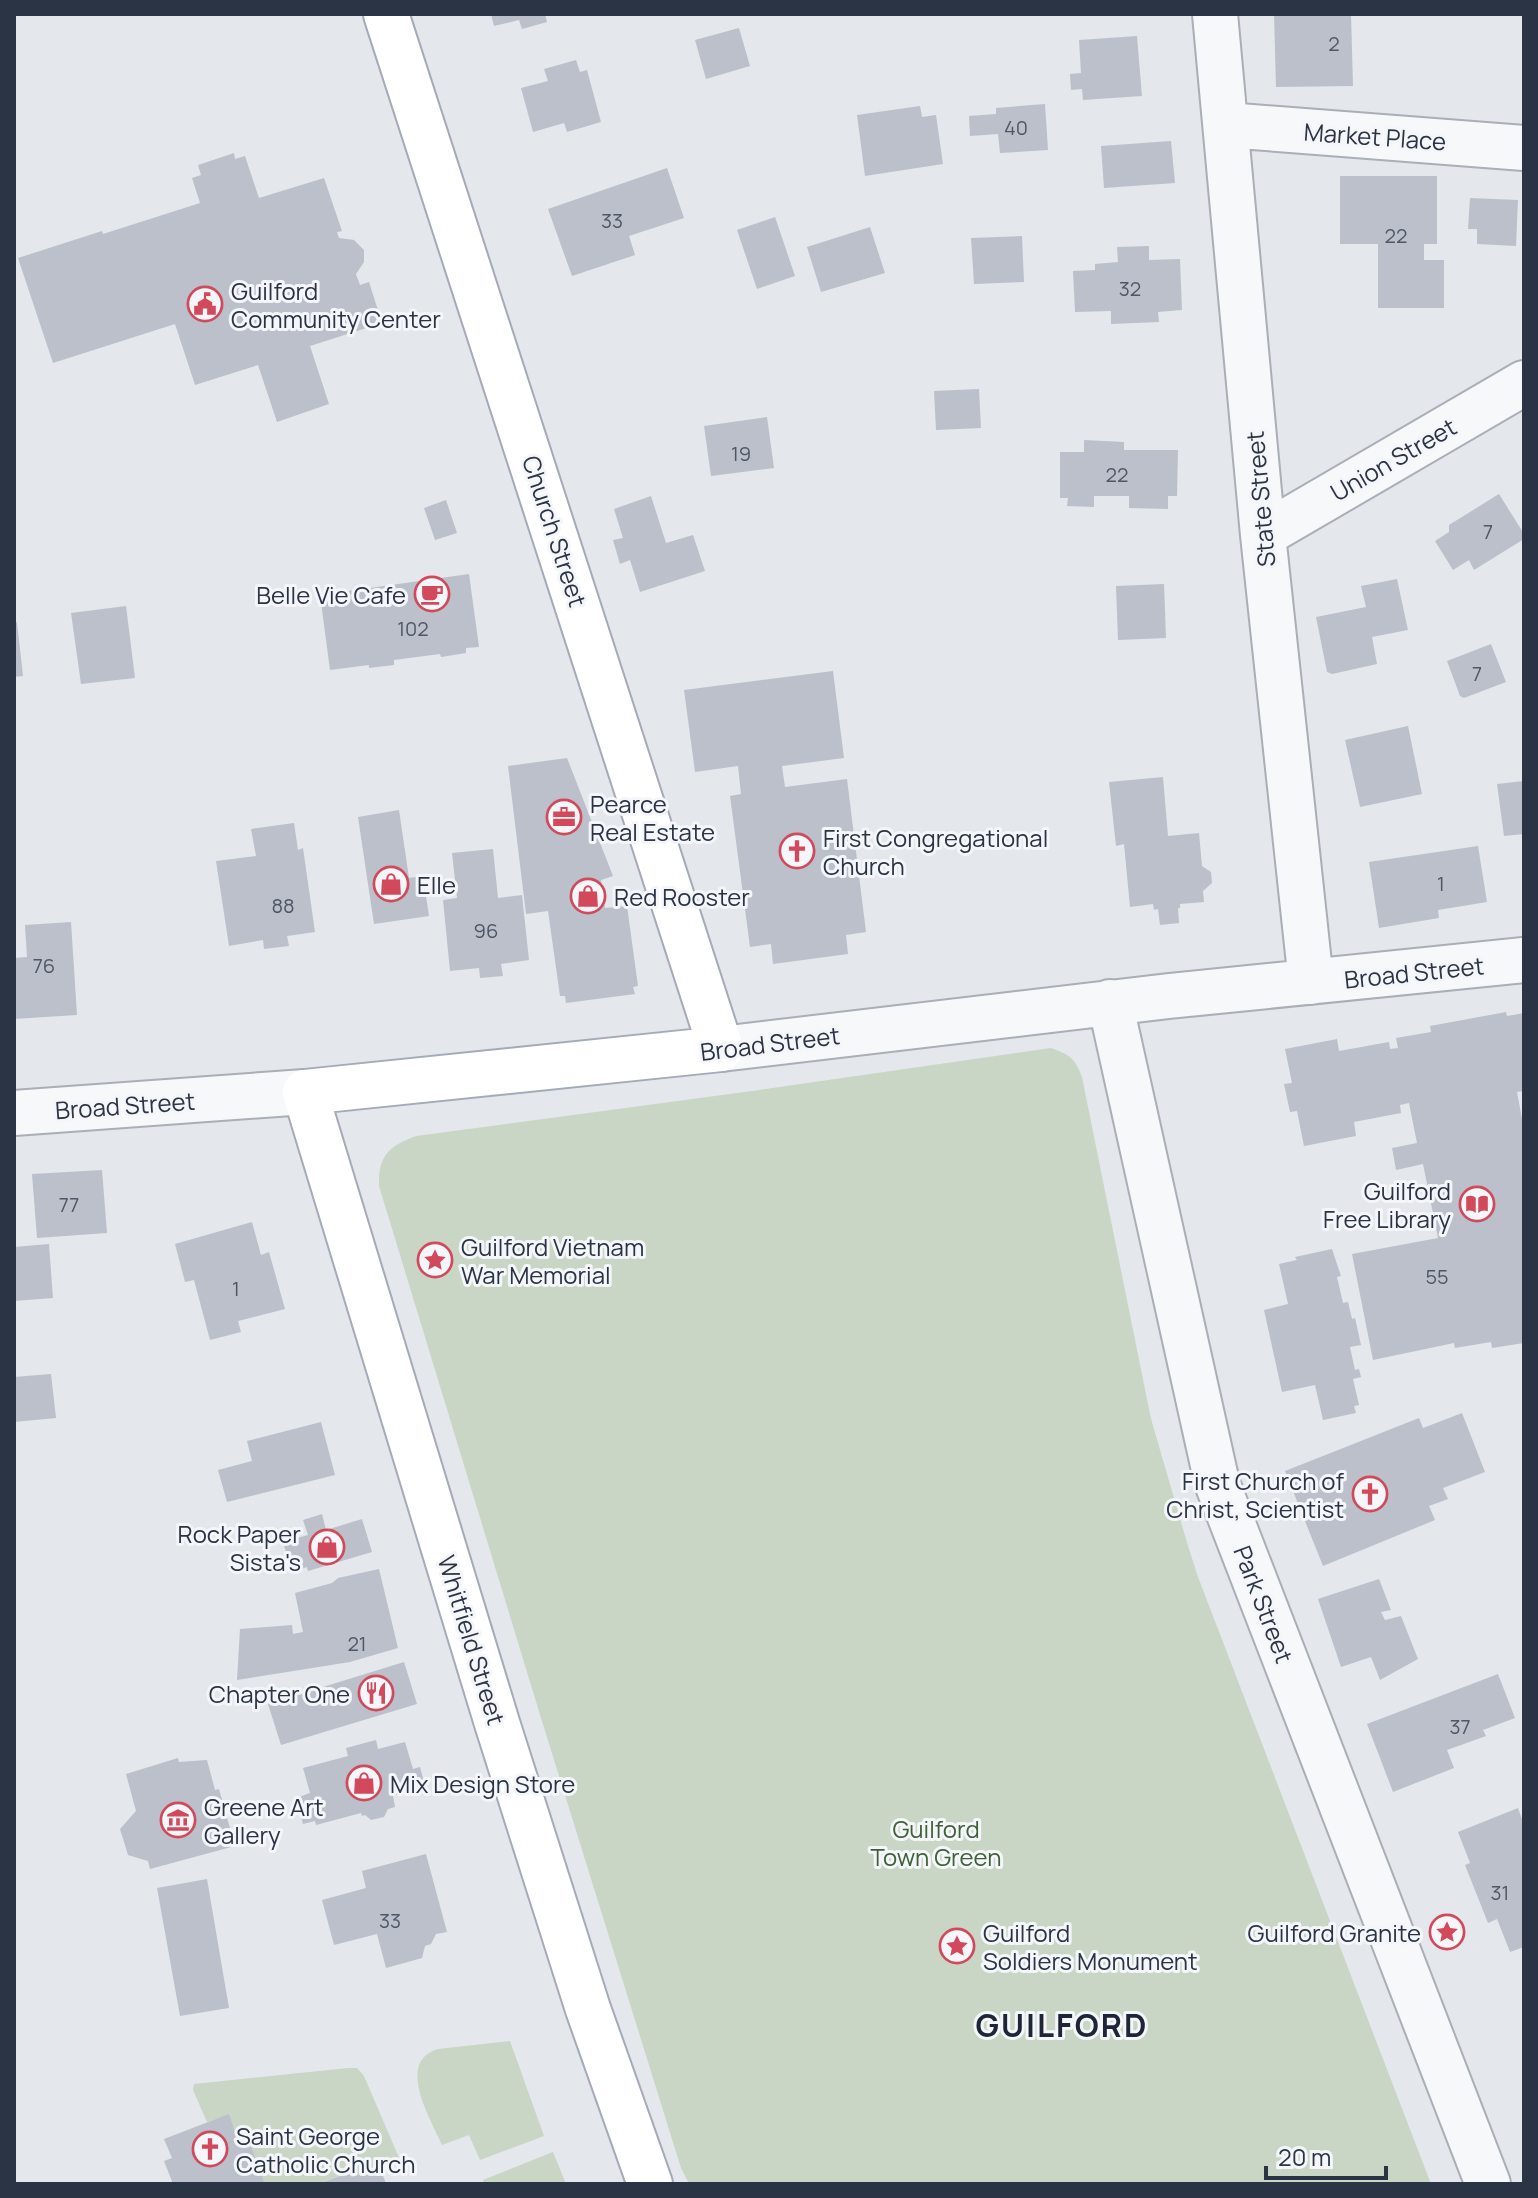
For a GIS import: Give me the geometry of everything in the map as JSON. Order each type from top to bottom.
[{"type":"main road","name":"Church Street","points":[[386,14],[721,1049]]},
{"type":"main road","name":"Broad Street","points":[[305,1092],[721,1049]]},
{"type":"main road","name":"Whitfield Street","points":[[305,1092],[506,1750],[588,2009],[650,2184]]},
{"type":"street","name":"State Street","points":[[1215,14],[1263,535],[1311,982]]},
{"type":"street","name":"Market Place","points":[[1226,125],[1524,148]]},
{"type":"street","name":"Union Street","points":[[1263,535],[1524,383]]},
{"type":"street","name":"Broad Street","points":[[721,1049],[1110,1002],[1524,960]]},
{"type":"street","name":"Park Street","points":[[1110,1002],[1217,1483],[1488,2184]]},
{"type":"street","name":"Broad Street","points":[[14,1113],[305,1092]]},
{"type":"green space","name":"Guilford Town Green","points":[[1051,1048],[1071,1058],[1082,1077],[1151,1419],[1198,1577],[1431,2184],[689,2184],[681,2168],[379,1186],[383,1160],[392,1148],[416,1136]]},
{"type":"green space","points":[[510,2041],[544,2136],[480,2160],[469,2135],[442,2145],[425,2107],[417,2078],[425,2056],[438,2049]]},
{"type":"green space","points":[[357,2068],[364,2076],[400,2160],[352,2177],[347,2173],[319,2184],[265,2184],[245,2131],[236,2134],[229,2115],[207,2122],[193,2090],[194,2084]]},
{"type":"green space","points":[[553,2152],[566,2184],[484,2184],[483,2180]]},
{"type":"building","points":[[491,14],[545,14],[547,22],[522,29],[519,20],[494,26]]},
{"type":"building","points":[[1274,14],[1351,14],[1353,86],[1276,87]]},
{"type":"building","points":[[739,28],[750,66],[706,79],[695,40]]},
{"type":"building","points":[[1137,36],[1142,96],[1083,100],[1082,89],[1071,90],[1070,74],[1081,73],[1079,40]]},
{"type":"building","points":[[576,60],[580,72],[587,70],[601,122],[567,132],[564,123],[533,132],[521,88],[548,81],[544,69]]},
{"type":"building","points":[[1045,104],[1048,150],[1000,153],[998,134],[970,136],[969,116],[996,114],[996,108]]},
{"type":"building","points":[[920,106],[922,117],[936,115],[943,164],[865,176],[857,115]]},
{"type":"building","points":[[1171,141],[1175,183],[1104,188],[1101,146]]},
{"type":"building","name":"Guilford Community Center","points":[[234,153],[235,159],[245,156],[259,198],[324,178],[342,231],[337,232],[339,238],[354,240],[364,250],[364,262],[356,274],[360,285],[369,282],[382,323],[310,346],[329,404],[277,422],[258,365],[195,385],[175,324],[53,363],[18,258],[200,203],[192,178],[201,175],[198,165]]},
{"type":"building","points":[[667,168],[684,218],[629,236],[635,255],[572,276],[548,209]]},
{"type":"building","points":[[1340,176],[1437,176],[1437,244],[1424,244],[1424,260],[1444,260],[1444,308],[1378,308],[1378,244],[1340,244]]},
{"type":"building","points":[[1470,198],[1518,200],[1516,246],[1477,244],[1477,229],[1468,229]]},
{"type":"building","points":[[775,217],[795,276],[757,289],[737,230]]},
{"type":"building","points":[[870,227],[885,273],[821,292],[807,247]]},
{"type":"building","points":[[1022,236],[1024,282],[974,284],[971,238]]},
{"type":"building","points":[[1149,246],[1149,260],[1180,259],[1182,310],[1158,312],[1159,322],[1111,324],[1111,311],[1075,312],[1073,271],[1095,270],[1095,264],[1118,262],[1117,247]]},
{"type":"building","points":[[979,389],[981,428],[936,430],[934,391]]},
{"type":"building","points":[[767,417],[774,468],[711,476],[704,426]]},
{"type":"building","points":[[1084,440],[1124,442],[1124,450],[1178,450],[1177,496],[1168,496],[1168,509],[1129,508],[1129,496],[1094,496],[1094,507],[1067,506],[1068,498],[1060,498],[1060,452],[1084,452]]},
{"type":"building","points":[[1499,494],[1524,534],[1524,539],[1474,570],[1469,560],[1453,570],[1435,541],[1449,532],[1449,525]]},
{"type":"building","points":[[651,496],[666,543],[693,535],[705,571],[640,592],[630,560],[620,564],[613,540],[623,538],[614,509]]},
{"type":"building","points":[[446,500],[457,533],[435,540],[424,508]]},
{"type":"building","points":[[469,574],[479,647],[466,648],[466,653],[441,657],[440,654],[394,660],[394,665],[330,670],[320,595]]},
{"type":"building","points":[[1397,579],[1408,630],[1372,637],[1377,664],[1332,674],[1327,672],[1316,617],[1366,607],[1361,586]]},
{"type":"building","points":[[1164,584],[1166,638],[1118,640],[1116,586]]},
{"type":"building","points":[[126,606],[135,678],[81,684],[71,613]]},
{"type":"building","points":[[17,622],[23,676],[14,677],[14,623]]},
{"type":"building","points":[[1491,644],[1506,682],[1464,698],[1460,696],[1447,661]]},
{"type":"building","name":"First Congregational Church","points":[[833,671],[844,758],[782,766],[785,787],[847,779],[866,932],[846,935],[848,954],[773,964],[771,944],[750,947],[730,796],[741,794],[738,766],[695,772],[684,690]]},
{"type":"building","points":[[1408,726],[1422,794],[1360,807],[1345,740]]},
{"type":"building","points":[[567,758],[613,876],[601,880],[605,908],[627,906],[638,986],[633,987],[635,994],[566,1003],[565,996],[560,996],[548,911],[526,914],[508,766]]},
{"type":"building","points":[[1163,777],[1168,836],[1199,833],[1202,866],[1211,872],[1212,883],[1203,891],[1204,902],[1180,904],[1179,923],[1160,925],[1158,909],[1154,910],[1153,904],[1130,907],[1124,844],[1116,846],[1109,782]]},
{"type":"building","points":[[1524,781],[1524,834],[1504,836],[1497,784]]},
{"type":"building","points":[[399,810],[409,878],[423,876],[429,916],[374,924],[358,817]]},
{"type":"building","points":[[294,823],[298,850],[303,848],[315,932],[287,936],[289,946],[264,949],[263,940],[229,946],[216,861],[256,856],[251,829]]},
{"type":"building","points":[[1478,846],[1487,902],[1438,910],[1439,918],[1379,928],[1369,862]]},
{"type":"building","points":[[493,849],[498,898],[522,895],[529,960],[501,964],[503,976],[480,978],[479,968],[450,971],[443,900],[457,898],[452,853]]},
{"type":"building","points":[[71,922],[77,1015],[14,1019],[14,958],[27,957],[25,925]]},
{"type":"building","name":"Guilford Free Library","points":[[1506,1012],[1507,1016],[1524,1013],[1524,1091],[1517,1092],[1524,1119],[1524,1343],[1492,1348],[1491,1342],[1455,1348],[1454,1343],[1373,1360],[1352,1254],[1438,1238],[1423,1164],[1396,1170],[1392,1148],[1417,1143],[1409,1103],[1400,1105],[1401,1113],[1354,1122],[1356,1136],[1304,1146],[1297,1111],[1290,1112],[1284,1084],[1292,1083],[1285,1049],[1337,1039],[1339,1051],[1389,1042],[1390,1049],[1398,1048],[1396,1038],[1431,1032],[1430,1026]]},
{"type":"building","points":[[102,1170],[107,1233],[37,1238],[32,1174]]},
{"type":"building","points":[[252,1222],[261,1255],[269,1252],[285,1309],[238,1321],[241,1332],[210,1340],[194,1280],[185,1282],[175,1244]]},
{"type":"building","points":[[49,1244],[53,1298],[14,1301],[14,1247]]},
{"type":"building","points":[[1332,1249],[1341,1276],[1337,1277],[1343,1303],[1348,1302],[1352,1319],[1355,1318],[1361,1345],[1350,1347],[1355,1370],[1359,1369],[1361,1377],[1353,1379],[1359,1405],[1354,1406],[1356,1413],[1323,1420],[1315,1385],[1282,1392],[1264,1310],[1288,1304],[1279,1264]]},
{"type":"building","points":[[51,1374],[56,1418],[14,1422],[14,1377]]},
{"type":"building","name":"First Church of Christ, Scientist","points":[[1462,1413],[1485,1472],[1443,1488],[1448,1499],[1429,1506],[1435,1520],[1323,1566],[1285,1471],[1419,1418],[1423,1428]]},
{"type":"building","points":[[321,1422],[335,1475],[227,1502],[218,1470],[252,1461],[247,1441]]},
{"type":"building","name":"Rock Paper Sista's","points":[[322,1514],[326,1530],[362,1519],[372,1552],[308,1571],[307,1567],[292,1572],[283,1542],[308,1535],[303,1520]]},
{"type":"building","points":[[379,1569],[398,1648],[350,1662],[237,1680],[240,1629],[292,1625],[293,1634],[303,1632],[295,1593],[332,1583],[338,1578]]},
{"type":"building","points":[[1379,1579],[1391,1610],[1381,1612],[1385,1620],[1401,1616],[1418,1659],[1380,1680],[1371,1657],[1341,1667],[1318,1599]]},
{"type":"building","points":[[404,1662],[417,1704],[281,1745],[268,1704]]},
{"type":"building","points":[[1498,1674],[1515,1718],[1483,1730],[1486,1736],[1447,1750],[1454,1768],[1393,1792],[1367,1724]]},
{"type":"building","name":"Mix Design Store","points":[[376,1740],[378,1749],[405,1742],[413,1769],[420,1767],[424,1782],[417,1784],[419,1789],[393,1796],[395,1807],[388,1809],[384,1817],[371,1820],[361,1813],[316,1825],[315,1821],[303,1824],[296,1798],[310,1793],[303,1768],[348,1756],[346,1748]]},
{"type":"building","name":"Greene Art Gallery","points":[[178,1758],[179,1762],[207,1760],[215,1790],[219,1789],[235,1846],[150,1869],[148,1861],[128,1855],[120,1829],[136,1811],[126,1774]]},
{"type":"building","points":[[1518,1808],[1524,1825],[1524,1947],[1510,1952],[1497,1919],[1488,1923],[1465,1865],[1470,1863],[1458,1832]]},
{"type":"building","points":[[426,1854],[447,1932],[436,1934],[431,1944],[425,1946],[422,1958],[386,1968],[377,1934],[334,1945],[322,1900],[366,1888],[362,1871]]},
{"type":"building","points":[[207,1879],[229,2008],[180,2016],[157,1888]]},
{"type":"building","name":"Saint George Catholic Church","points":[[229,2114],[236,2134],[245,2130],[265,2184],[173,2184],[164,2161],[172,2158],[164,2139]]},
{"type":"building","name":"Saint George Catholic Church","points":[[380,2167],[386,2184],[319,2184],[348,2173],[352,2177]]},
{"type":"place","name":"Guilford Community Center","points":[[205,304]]},
{"type":"place","name":"Belle Vie Cafe","points":[[432,594]]},
{"type":"place","name":"Pearce Real Estate","points":[[564,817]]},
{"type":"place","name":"First Congregational Church","points":[[797,851]]},
{"type":"place","name":"Elle","points":[[391,884]]},
{"type":"place","name":"Red Rooster","points":[[588,896]]},
{"type":"place","name":"Guilford Free Library","points":[[1477,1204]]},
{"type":"place","name":"Guilford Vietnam War Memorial","points":[[435,1260]]},
{"type":"place","name":"First Church of Christ, Scientist","points":[[1370,1494]]},
{"type":"place","name":"Rock Paper Sista's","points":[[327,1547]]},
{"type":"place","name":"Chapter One","points":[[376,1693]]},
{"type":"place","name":"Mix Design Store","points":[[364,1783]]},
{"type":"place","name":"Greene Art Gallery","points":[[178,1820]]},
{"type":"place","name":"Guilford Granite","points":[[1447,1932]]},
{"type":"place","name":"Guilford Soldiers Monument","points":[[957,1946]]},
{"type":"place","name":"Saint George Catholic Church","points":[[210,2149]]},
{"type":"district","name":"GUILFORD","points":[[1062,2025]]}]
